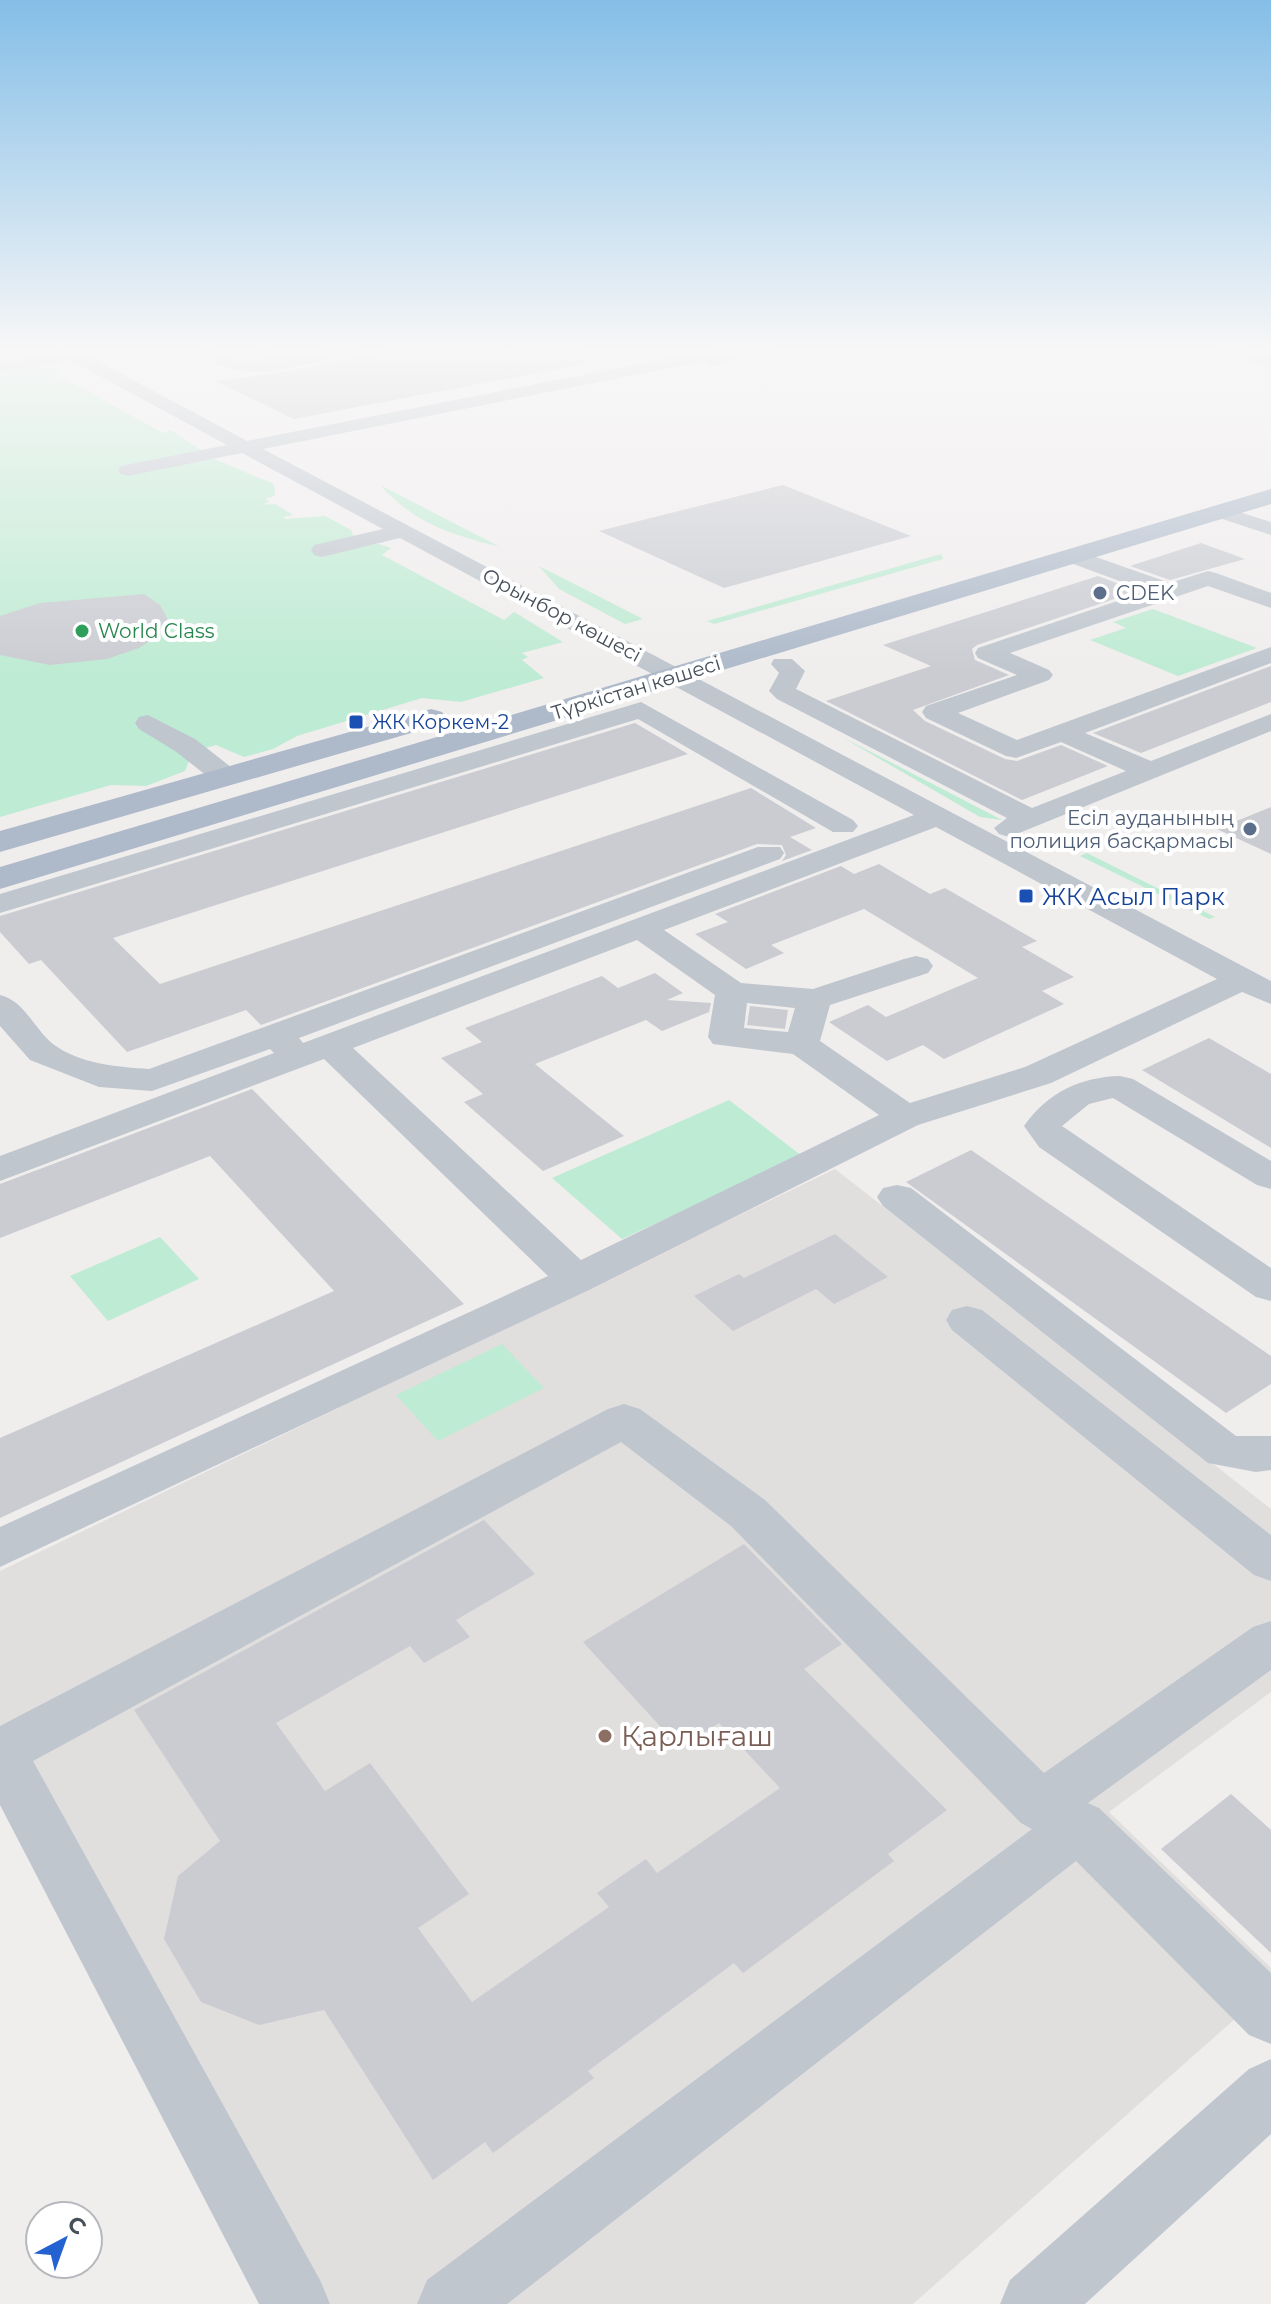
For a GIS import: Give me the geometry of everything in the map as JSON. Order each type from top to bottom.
[{"type":"main road","name":"Түркістан көшесі","points":[[713,636],[1271,477]]},
{"type":"main road","name":"Түркістан көшесі","points":[[0,842],[226,777],[1073,556],[1271,496]]},
{"type":"main road","name":"Түркістан көшесі","points":[[0,878],[261,813],[662,661]]},
{"type":"street","points":[[128,470],[191,458]]},
{"type":"street","name":"Орынбор көшесі","points":[[264,458],[544,604],[662,661],[794,740],[980,839]]},
{"type":"street","points":[[307,458],[328,491]]},
{"type":"street","points":[[300,477],[296,485],[320,498],[344,510],[375,516]]},
{"type":"street","points":[[1220,512],[1271,529]]},
{"type":"street","points":[[322,550],[410,534]]},
{"type":"street","points":[[1073,556],[1169,591]]},
{"type":"street","points":[[1271,601],[1208,578],[987,653],[1040,675],[935,712],[1016,750],[1271,654]]},
{"type":"street","points":[[783,664],[792,671],[782,691],[786,694],[1032,820]]},
{"type":"street","points":[[0,904],[261,813],[641,710],[843,826],[0,1169]]},
{"type":"street","points":[[1257,987],[1152,931],[1086,918],[989,868],[980,839],[1271,722]]},
{"type":"street","points":[[148,723],[185,745],[226,777]]},
{"type":"street","points":[[1062,733],[1151,771]]},
{"type":"street","points":[[730,761],[794,740]]},
{"type":"street","points":[[0,1005],[42,1053],[99,1076],[152,1080],[302,1047],[643,930],[938,816]]},
{"type":"street","points":[[643,930],[732,992],[815,999],[916,966]]},
{"type":"street","points":[[0,1548],[576,1279],[905,1117],[1038,1075],[1257,987]]},
{"type":"street","points":[[732,992],[723,1050],[802,1044],[905,1117]]},
{"type":"street","points":[[802,1044],[815,999]]},
{"type":"street","points":[[302,1047],[576,1279]]},
{"type":"street","points":[[1038,1075],[1075,1099]]},
{"type":"street","points":[[1271,1177],[1120,1087],[1105,1086],[1075,1099],[1050,1113],[1043,1126],[1052,1139],[1271,1287]]},
{"type":"street","points":[[897,1197],[1224,1451],[1256,1455],[1271,1453]]},
{"type":"street","points":[[967,1320],[1271,1562]]},
{"type":"street","points":[[296,2304],[0,1752],[624,1420],[748,1513],[1060,1816],[1271,2014]]},
{"type":"street","points":[[451,2304],[1060,1816],[1271,1642]]},
{"type":"street","points":[[1034,2304],[1271,2091]]},
{"type":"shaded area","name":"Қарлығаш","points":[[835,1169],[1271,1509],[1271,1692],[1109,1812],[1271,1968],[1271,1987],[913,2304],[267,2304],[0,1780],[0,1571]]},
{"type":"green space","points":[[0,458],[212,458],[274,484],[275,496],[266,498],[269,502],[261,505],[275,504],[293,515],[283,517],[286,519],[325,516],[351,530],[357,545],[379,544],[391,548],[382,555],[504,620],[514,612],[563,642],[522,653],[528,657],[522,660],[544,678],[461,702],[422,698],[297,736],[273,749],[244,757],[216,745],[180,755],[189,761],[185,771],[146,786],[111,785],[0,817]]},
{"type":"green space","points":[[382,487],[500,547],[422,519],[408,511]]},
{"type":"green space","points":[[941,554],[943,559],[714,624],[707,621]]},
{"type":"green space","points":[[539,566],[643,619],[625,624],[559,589]]},
{"type":"green space","points":[[1153,609],[1257,648],[1178,676],[1090,640],[1126,628],[1113,622]]},
{"type":"green space","points":[[842,737],[1002,820],[980,817]]},
{"type":"green space","points":[[1087,853],[1215,917],[1209,919],[1080,856]]},
{"type":"green space","points":[[729,1100],[802,1156],[622,1239],[552,1178]]},
{"type":"green space","points":[[160,1237],[199,1279],[108,1321],[70,1276]]},
{"type":"green space","points":[[502,1344],[544,1388],[438,1441],[396,1395]]},
{"type":"building","points":[[783,485],[911,536],[724,588],[599,531]]},
{"type":"building","points":[[1201,543],[1245,559],[1170,580],[1130,566]]},
{"type":"building","points":[[1098,576],[1138,591],[977,645],[972,649],[975,660],[1009,675],[913,710],[925,721],[1005,759],[1017,761],[1061,745],[1108,766],[1022,800],[826,701],[931,666],[883,645]]},
{"type":"building","name":"World Class","points":[[144,594],[160,605],[168,620],[160,634],[139,648],[107,659],[50,665],[0,655],[0,616],[40,603]]},
{"type":"building","points":[[1271,666],[1271,702],[1141,753],[1093,733]]},
{"type":"building","points":[[635,723],[688,754],[113,938],[160,984],[751,788],[816,828],[790,837],[812,850],[782,861],[786,855],[782,845],[757,844],[261,1025],[246,1010],[127,1052],[41,960],[29,964],[0,932],[0,916]]},
{"type":"building","name":"Есіл ауданының полиция басқармасы","points":[[1271,807],[1271,854],[1217,829]]},
{"type":"building","points":[[879,864],[930,894],[945,888],[1037,941],[1022,947],[1074,977],[1042,991],[1064,1004],[944,1059],[923,1045],[887,1061],[829,1022],[868,1005],[886,1017],[978,978],[864,909],[771,945],[784,953],[746,969],[695,934],[728,922],[715,914],[841,866],[854,874]]},
{"type":"building","points":[[655,973],[683,993],[667,1000],[711,1003],[709,1012],[662,1031],[646,1020],[535,1064],[624,1136],[543,1171],[464,1102],[483,1094],[441,1058],[482,1042],[465,1028],[602,976],[618,988]]},
{"type":"building","points":[[750,1006],[788,1010],[785,1029],[747,1025]]},
{"type":"building","points":[[1209,1038],[1271,1074],[1271,1148],[1142,1070]]},
{"type":"building","points":[[252,1089],[464,1304],[0,1518],[0,1438],[334,1291],[210,1156],[0,1238],[0,1184]]},
{"type":"building","points":[[971,1150],[1271,1356],[1271,1384],[1226,1413],[906,1182]]},
{"type":"building","points":[[835,1234],[888,1277],[834,1304],[816,1289],[733,1331],[694,1296],[739,1274],[744,1278]]},
{"type":"building","points":[[484,1520],[535,1574],[456,1620],[470,1637],[424,1663],[410,1646],[276,1723],[325,1791],[370,1763],[469,1894],[418,1928],[472,2002],[609,1907],[597,1893],[646,1859],[657,1873],[780,1788],[719,1723],[680,1748],[583,1642],[744,1544],[842,1644],[804,1669],[947,1810],[888,1854],[894,1861],[743,1973],[734,1963],[588,2071],[594,2078],[493,2153],[485,2142],[433,2180],[324,2010],[259,2025],[201,2002],[164,1939],[178,1876],[220,1841],[134,1710]]},
{"type":"building","points":[[1231,1794],[1271,1830],[1271,1953],[1161,1849]]},
{"type":"place","name":"CDEK","points":[[1100,593]]},
{"type":"place","name":"World Class","points":[[82,631]]},
{"type":"place","name":"ЖК Коркем-2","points":[[356,722]]},
{"type":"place","name":"Есіл ауданының полиция басқармасы","points":[[1250,829]]},
{"type":"place","name":"ЖК Асыл Парк","points":[[1026,896]]},
{"type":"place","name":"Қарлығаш","points":[[605,1736]]}]
